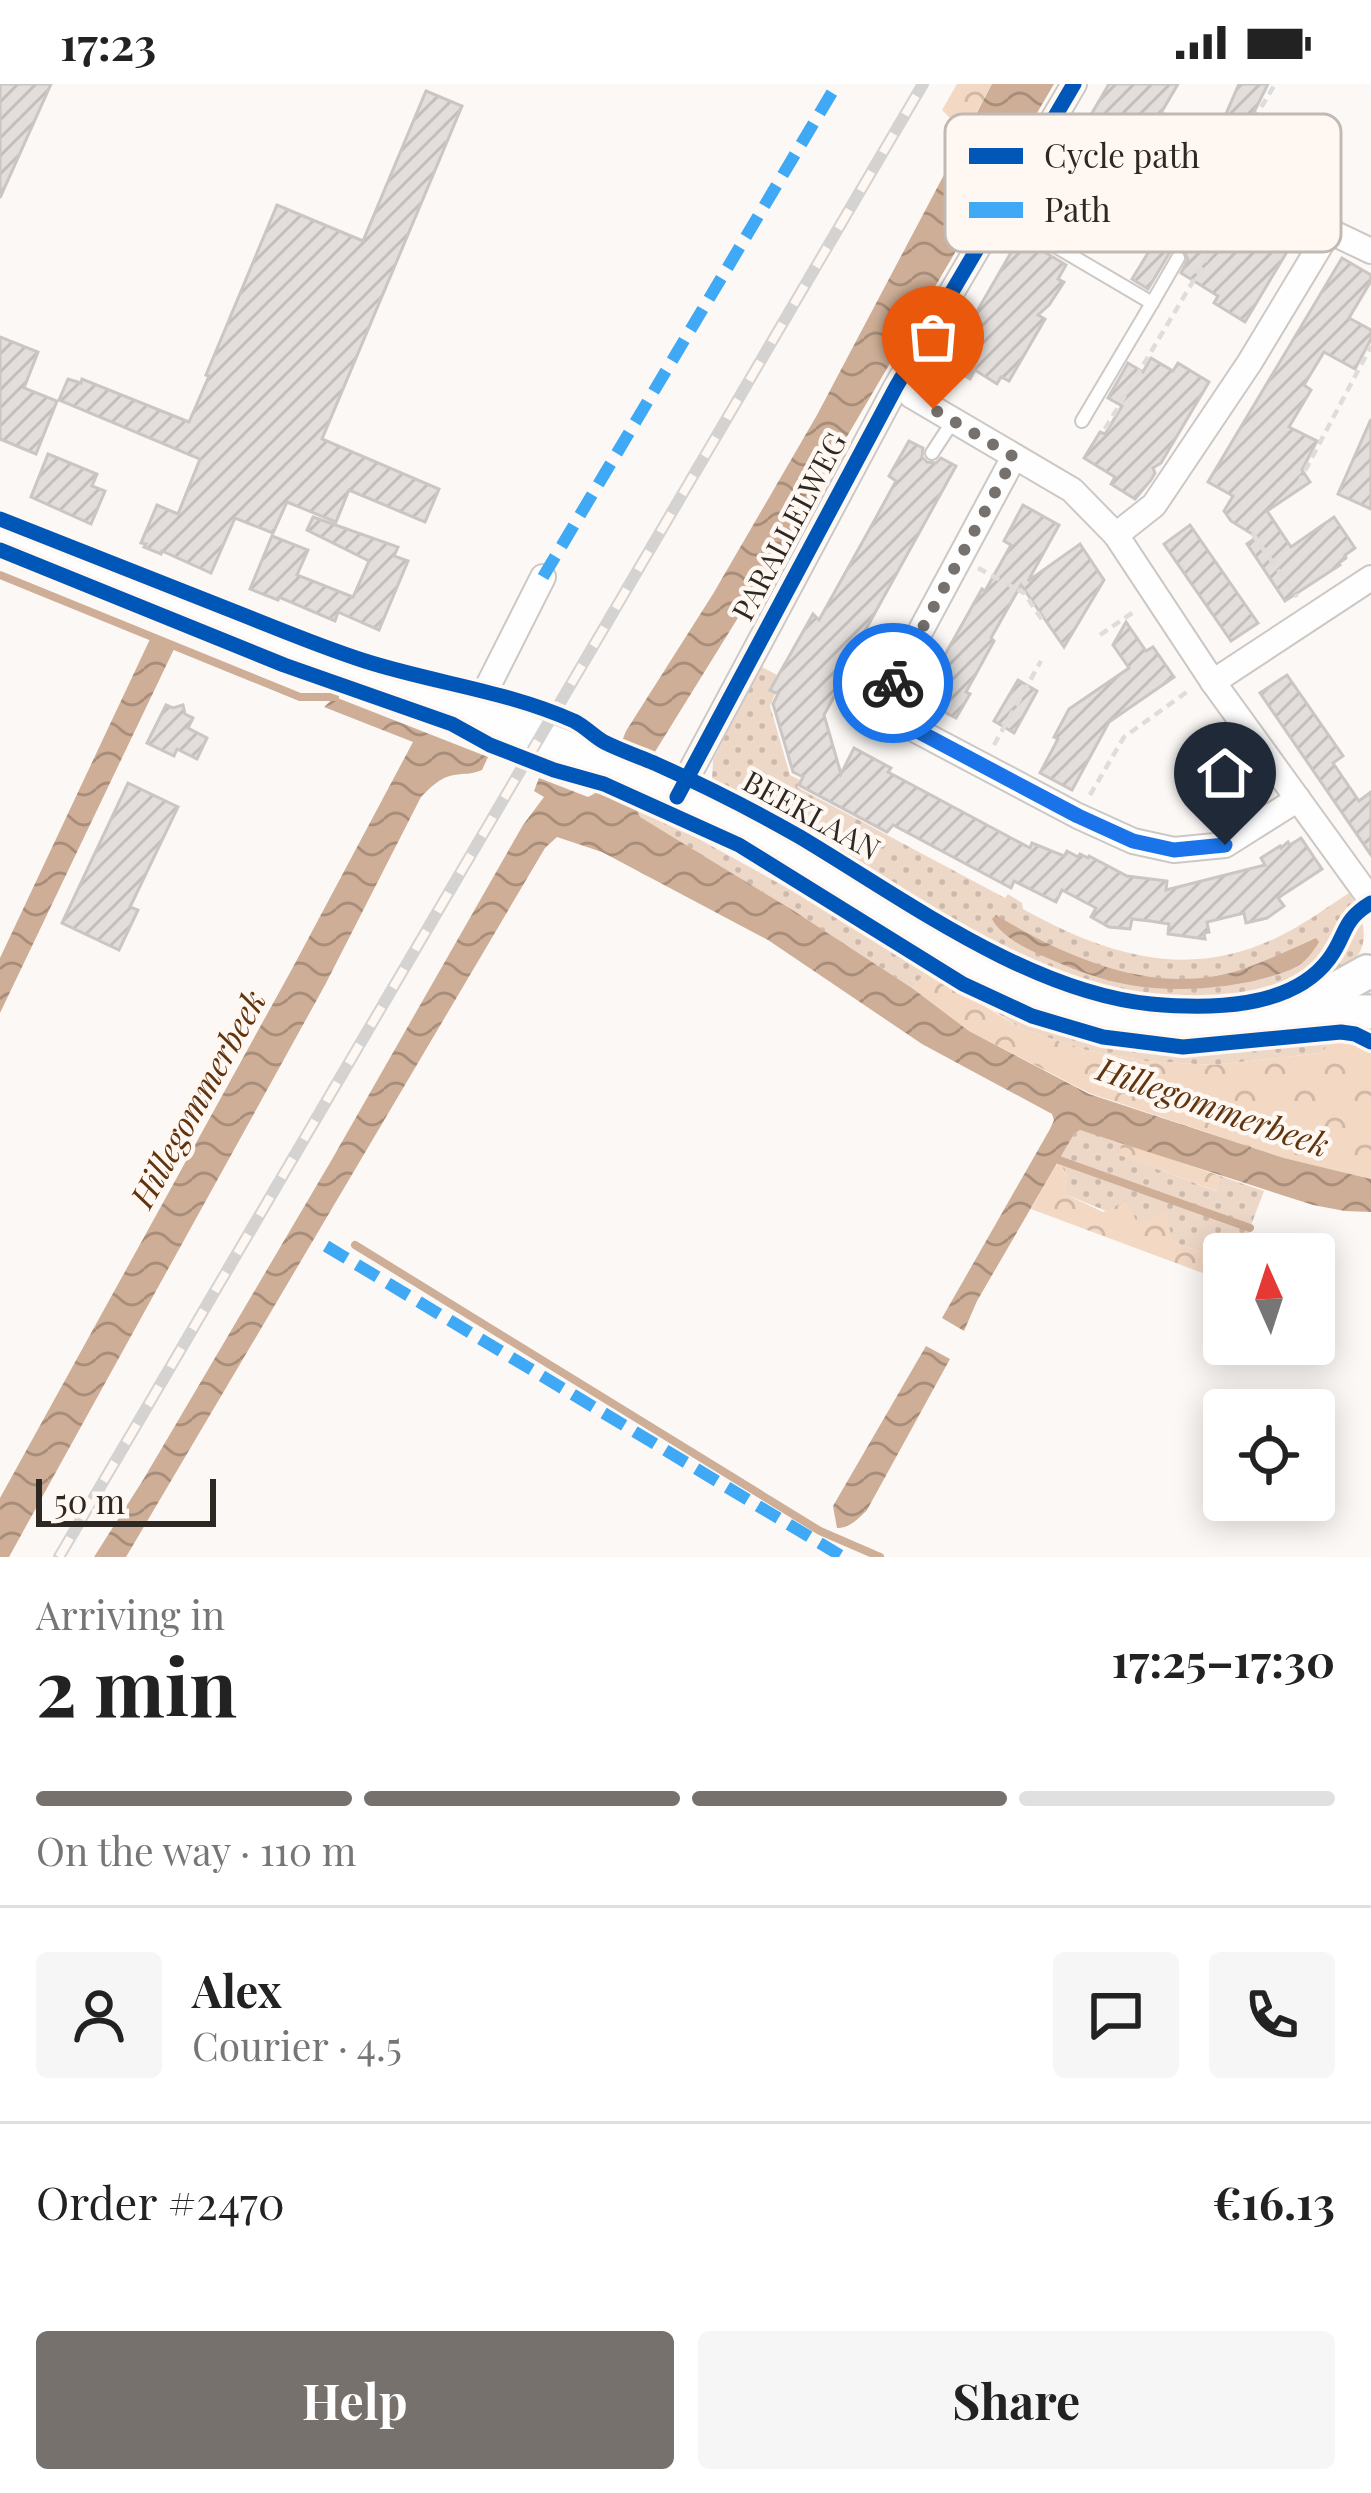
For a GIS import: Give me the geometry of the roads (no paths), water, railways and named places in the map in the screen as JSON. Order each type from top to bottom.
[{"type":"main road","name":"BEEKLAAN","points":[[0,534],[293,653],[465,707],[628,772],[741,826],[1060,1005],[1203,1029],[1371,1012]]},
{"type":"main road","name":"BEEKLAAN","points":[[1183,1024],[1279,1007],[1370,977]]},
{"type":"street","name":"PARALLELWEG","points":[[1056,114],[1074,84]]},
{"type":"street","points":[[1341,237],[1371,251]]},
{"type":"street","name":"PARALLELWEG","points":[[678,795],[896,386],[975,252]]},
{"type":"street","points":[[1116,535],[1154,505],[1316,252]]},
{"type":"street","points":[[912,396],[1072,490],[1116,535],[1298,799],[1367,885]]},
{"type":"street","points":[[1014,457],[878,710],[1078,816],[1133,841],[1174,850],[1225,845],[1298,799]]},
{"type":"street","points":[[465,707],[486,690],[543,577]]},
{"type":"street","points":[[1212,679],[1371,578]]},
{"type":"lane","points":[[1064,252],[1151,303]]},
{"type":"lane","points":[[1082,421],[1178,258]]},
{"type":"lane","points":[[932,453],[953,421]]},
{"type":"water","points":[[992,84],[1054,84],[1036,114],[976,114]]},
{"type":"water","points":[[945,173],[945,252],[955,252],[653,755],[633,802],[640,817],[794,911],[969,1031],[1089,1094],[1284,1158],[1371,1179],[1371,1212],[1313,1205],[1080,1130],[977,1301],[964,1331],[942,1318],[1050,1129],[1052,1114],[922,1044],[768,940],[602,852],[557,837],[545,848],[126,1557],[94,1557],[331,1161],[523,825],[544,797],[534,791],[539,778],[588,797],[603,789],[626,731],[817,415]]},
{"type":"water","points":[[151,637],[175,647],[0,1013],[0,958]]},
{"type":"water","points":[[335,697],[488,757],[482,770],[444,778],[421,797],[325,985],[9,1557],[0,1557],[0,1498],[413,742],[324,707]]},
{"type":"water","points":[[996,915],[1081,958],[1143,976],[1174,979],[1237,971],[1316,938],[1319,942],[1298,966],[1276,975],[1213,987],[1149,988],[1097,977],[1036,953],[1002,931],[992,919]]},
{"type":"water","points":[[926,1346],[950,1359],[867,1510],[850,1525],[837,1528],[833,1506]]},
{"type":"waterway","points":[[0,575],[300,697],[335,697]]},
{"type":"waterway","points":[[1059,1160],[1250,1228]]},
{"type":"waterway","points":[[355,1245],[820,1531],[880,1557]]},
{"type":"railway","points":[[59,1557],[923,84]]},
{"type":"water label","name":"Hillegommerbeek","points":[[198,1099]]},
{"type":"water label","name":"Hillegommerbeek","points":[[1213,1107]]}]
